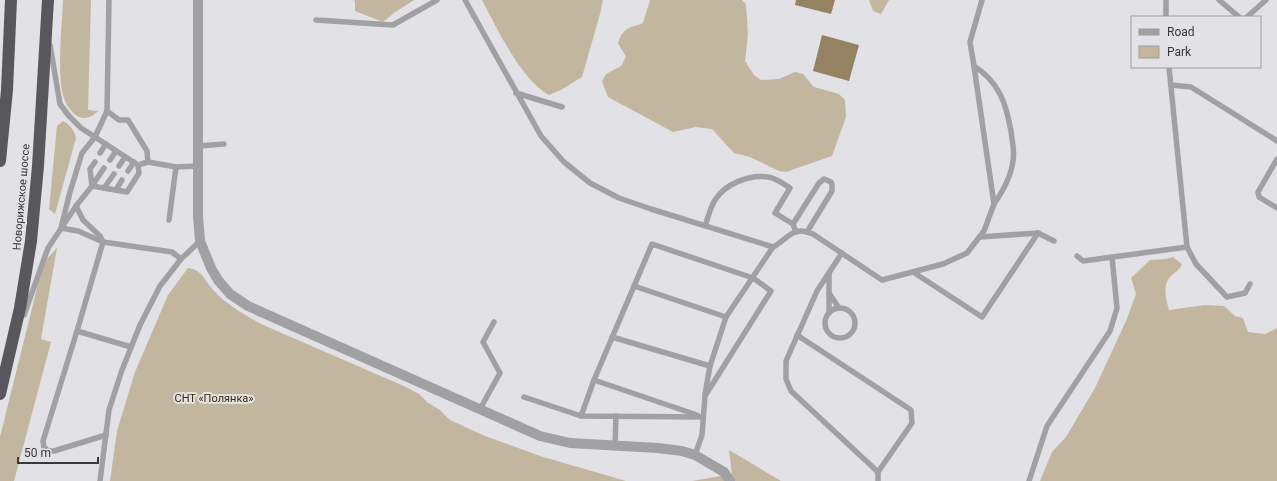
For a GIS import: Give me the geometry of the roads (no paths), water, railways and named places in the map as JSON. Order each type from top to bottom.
[{"type":"highway","points":[[0,161],[7,90],[11,0]]},
{"type":"highway","name":"Новорижское шоссе","points":[[0,394],[20,308],[31,241],[38,166],[48,0]]},
{"type":"street","points":[[198,0],[198,216],[200,241],[211,268],[218,280],[230,294],[248,306],[540,436],[570,443],[658,448],[682,451],[695,455],[724,472],[730,481]]},
{"type":"lane","points":[[61,228],[82,153],[94,137],[107,111],[109,0]]},
{"type":"lane","points":[[316,20],[393,25],[437,0]]},
{"type":"lane","points":[[465,0],[541,136],[564,162],[590,183],[619,198],[651,210],[773,247]]},
{"type":"lane","points":[[982,0],[970,42],[994,204]]},
{"type":"lane","points":[[1166,0],[1166,16]]},
{"type":"lane","points":[[1219,0],[1238,16]]},
{"type":"lane","points":[[1248,16],[1266,0]]},
{"type":"lane","points":[[47,30],[60,104],[81,128],[136,164],[139,173],[127,192],[92,186]]},
{"type":"lane","points":[[695,455],[702,435],[705,396],[710,366],[726,317],[773,247],[779,244],[785,237],[796,232],[807,232],[882,280],[943,264],[967,253],[980,237],[984,231],[994,204],[1003,190],[1009,176],[1013,162],[1014,149],[1007,111],[1003,100],[996,86],[986,73],[974,66]]},
{"type":"lane","points":[[1169,68],[1187,247],[1196,264],[1227,297],[1245,293],[1250,284]]},
{"type":"lane","points":[[1170,85],[1191,87],[1277,141]]},
{"type":"lane","points":[[516,93],[562,107]]},
{"type":"lane","points":[[107,111],[119,120],[128,120],[147,151],[148,162]]},
{"type":"lane","points":[[100,153],[106,144]]},
{"type":"lane","points":[[199,146],[224,144]]},
{"type":"lane","points":[[110,160],[116,151]]},
{"type":"lane","points":[[119,166],[125,156]]},
{"type":"lane","points":[[1277,159],[1258,192],[1259,197],[1277,208]]},
{"type":"lane","points":[[92,186],[90,169],[94,162]]},
{"type":"lane","points":[[128,171],[136,164],[148,162],[176,166],[198,166]]},
{"type":"lane","points":[[168,220],[176,166]]},
{"type":"lane","points":[[11,351],[48,248],[104,168]]},
{"type":"lane","points":[[104,188],[114,174]]},
{"type":"lane","points":[[705,226],[715,199],[724,190],[741,180],[755,176],[769,176],[790,188],[775,213],[793,224],[796,232]]},
{"type":"lane","points":[[116,190],[122,180]]},
{"type":"lane","points":[[793,224],[819,183],[824,180],[828,180],[832,184],[832,191],[807,232]]},
{"type":"lane","points":[[76,206],[83,220],[100,236],[103,242],[43,441],[44,447],[48,451],[54,451],[106,435]]},
{"type":"lane","points":[[61,228],[78,231],[103,242],[172,252],[181,259]]},
{"type":"lane","points":[[980,237],[1038,233],[1054,242]]},
{"type":"lane","points":[[913,272],[982,317],[1038,233]]},
{"type":"lane","points":[[100,481],[109,410],[131,347],[160,286],[181,259],[200,241]]},
{"type":"lane","points":[[581,416],[594,380],[652,244],[753,278],[771,291],[705,396]]},
{"type":"lane","points":[[1077,256],[1083,261],[1187,247]]},
{"type":"lane","points":[[842,253],[818,291],[797,335],[786,361],[786,379],[791,392],[878,472]]},
{"type":"lane","points":[[1029,481],[1047,426],[1110,331],[1117,308],[1112,257]]},
{"type":"lane","points":[[829,274],[829,313]]},
{"type":"lane","points":[[634,286],[726,317]]},
{"type":"lane","points":[[829,293],[839,308]]},
{"type":"lane","points":[[839,308],[844,309],[853,316],[854,322],[854,327],[851,332],[841,338],[830,334],[825,324],[829,313],[839,308]]},
{"type":"lane","points":[[480,409],[500,374],[483,342],[494,322]]},
{"type":"lane","points":[[77,331],[131,347]]},
{"type":"lane","points":[[797,335],[911,410],[912,423],[878,472],[878,481]]},
{"type":"lane","points":[[612,338],[710,366]]},
{"type":"lane","points":[[594,380],[703,417]]},
{"type":"lane","points":[[524,397],[581,416],[703,417]]},
{"type":"lane","points":[[615,446],[616,416]]},
{"type":"park label","name":"СНТ «Полянка»","points":[[214,398]]}]
